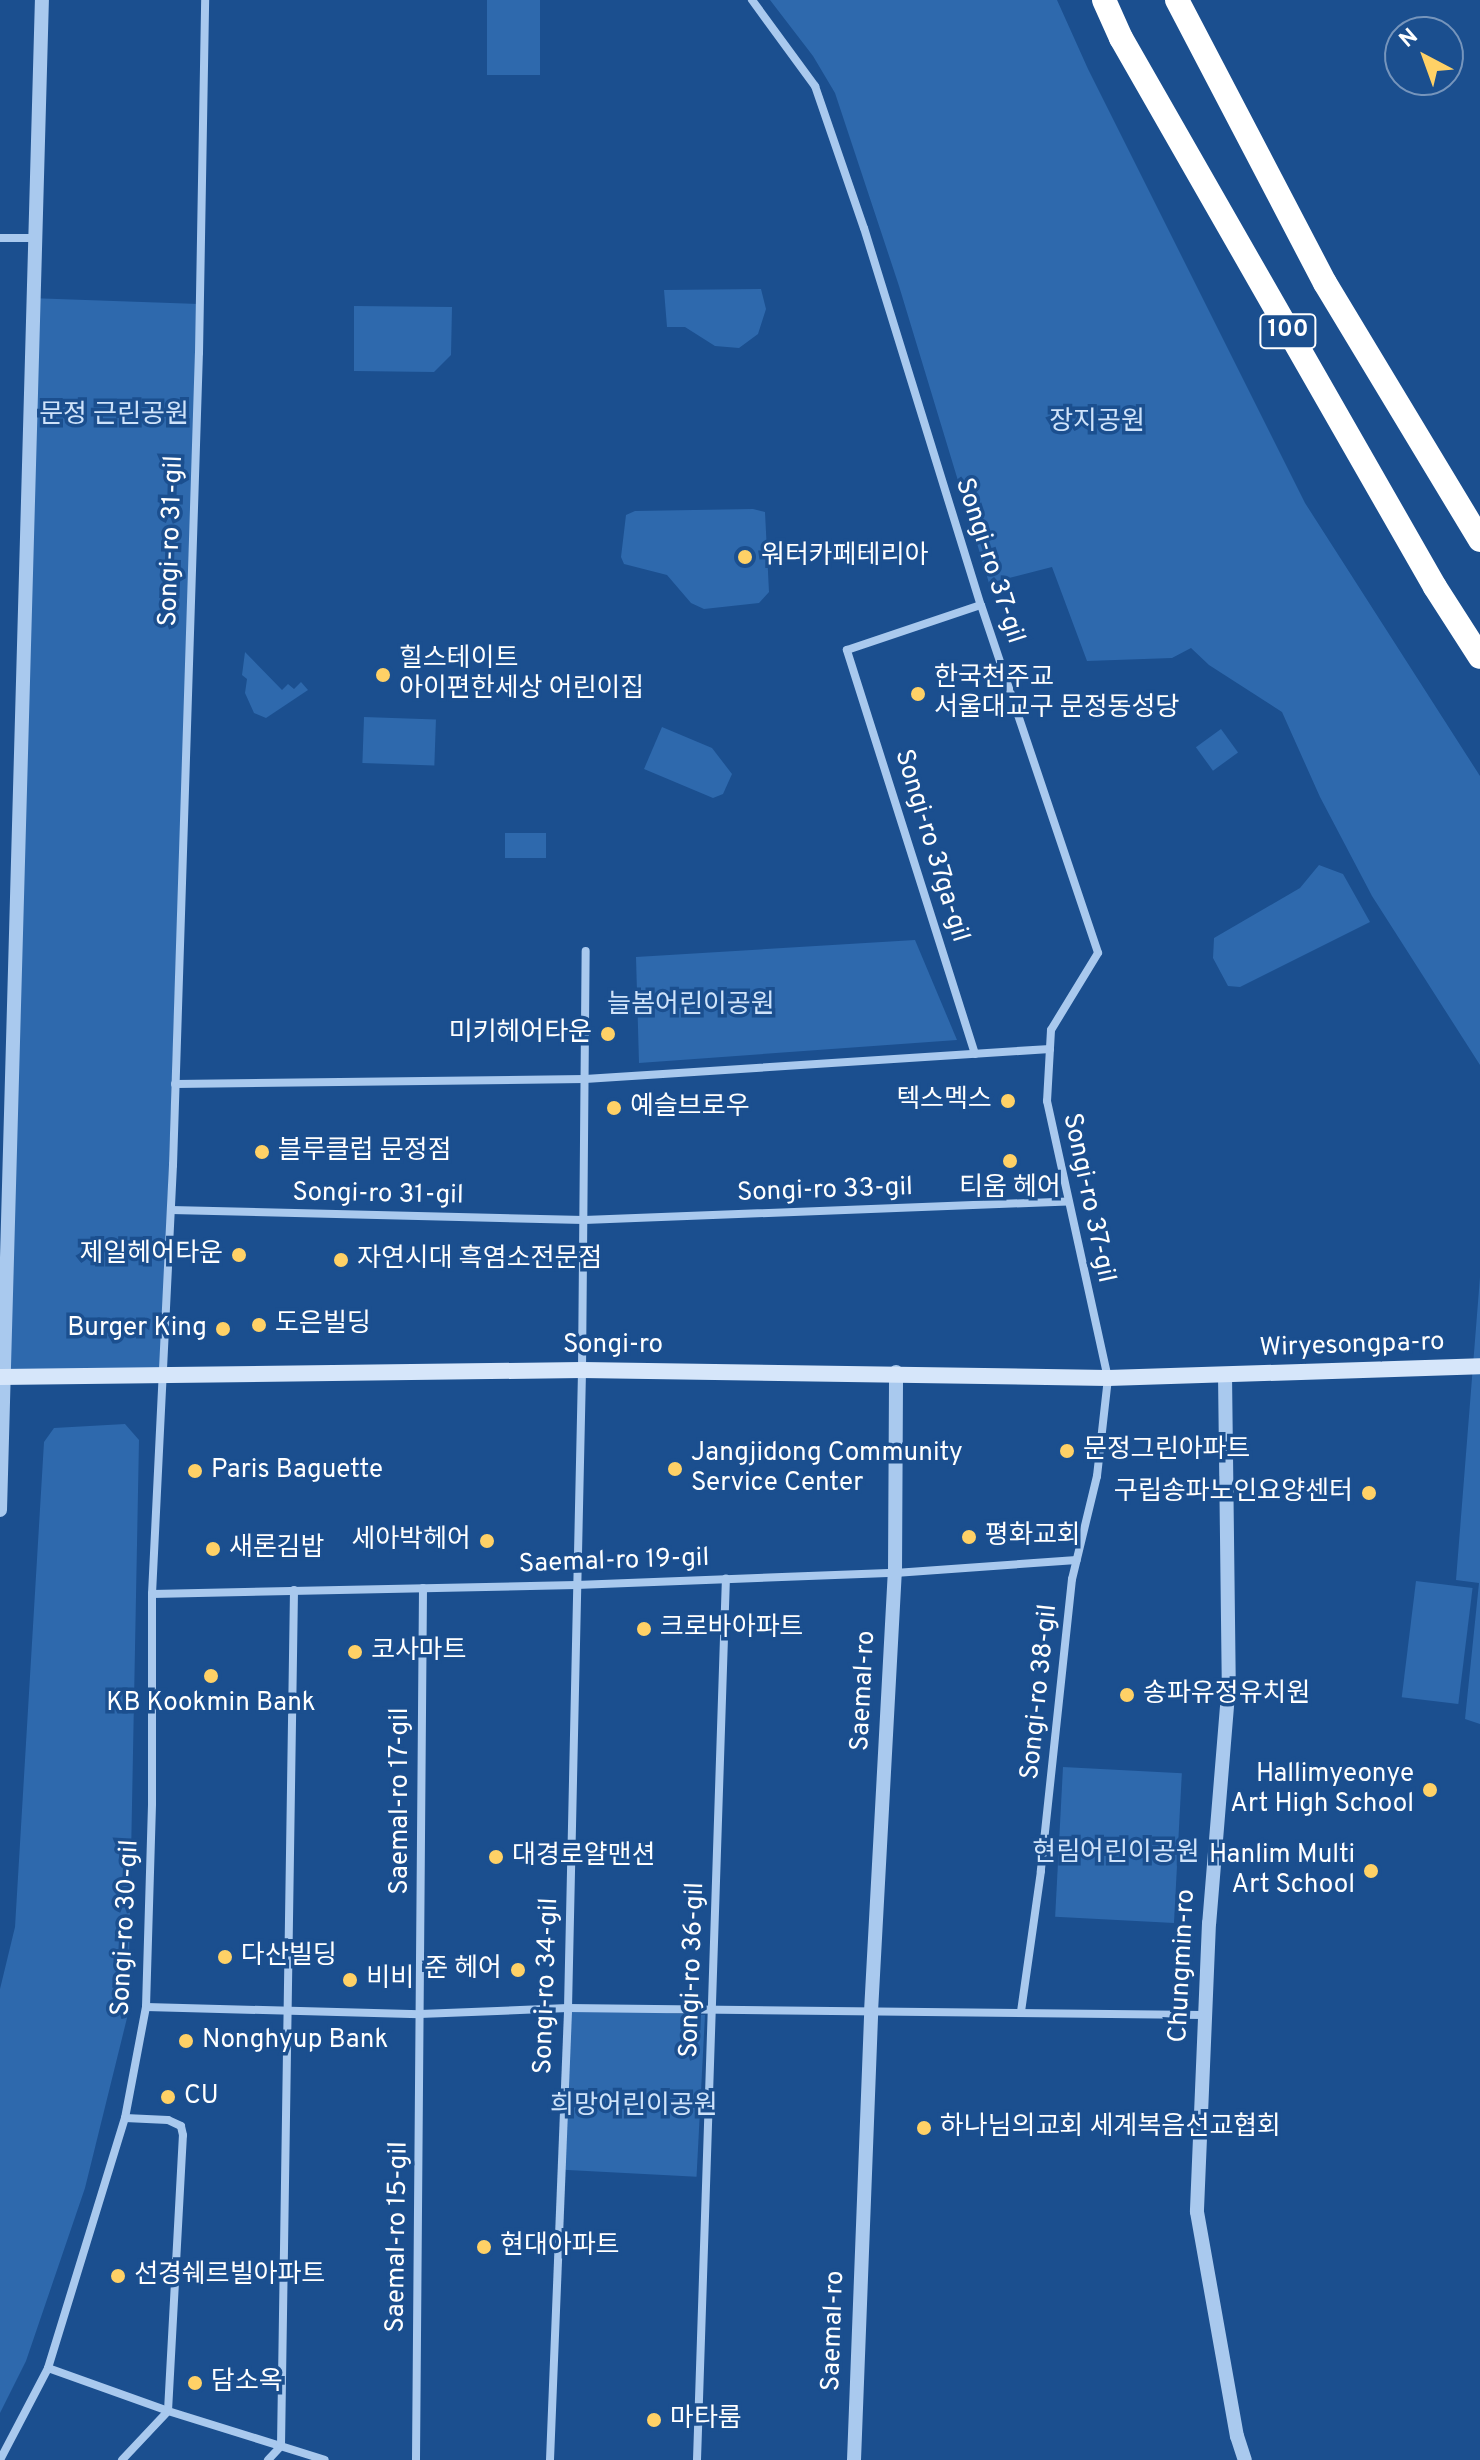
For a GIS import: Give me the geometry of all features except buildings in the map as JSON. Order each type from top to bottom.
[{"type":"highway","name":"100","points":[[1104,0],[1121,38],[1435,587],[1480,657]]},
{"type":"highway","name":"100","points":[[1177,0],[1325,283],[1480,540]]},
{"type":"main road","name":"Wiryesongpa-ro","points":[[1225,1374],[1480,1366]]},
{"type":"main road","name":"Songi-ro","points":[[3,1377],[582,1370],[896,1372],[1108,1378],[1225,1374]]},
{"type":"street","points":[[0,1510],[42,0]]},
{"type":"street","name":"Songi-ro 31-gil","points":[[163,1374],[199,353],[205,0]]},
{"type":"street","name":"Songi-ro 37-gil","points":[[752,0],[815,86],[864,228],[981,605],[1098,953],[1051,1030],[1047,1101],[1108,1378]]},
{"type":"street","points":[[0,238],[35,238]]},
{"type":"street","name":"Songi-ro 37ga-gil","points":[[975,1054],[847,650],[981,605]]},
{"type":"street","points":[[582,1370],[586,951]]},
{"type":"street","points":[[175,1084],[585,1079],[1050,1049]]},
{"type":"street","name":"Songi-ro 33-gil","points":[[584,1220],[1068,1201]]},
{"type":"street","name":"Songi-ro 31-gil","points":[[171,1210],[584,1220]]},
{"type":"street","name":"Songi-ro 34-gil","points":[[550,2460],[568,2008],[582,1370]]},
{"type":"street","name":"Saemal-ro","points":[[854,2460],[871,2012],[895,1573],[896,1372]]},
{"type":"street","name":"Songi-ro 30-gil","points":[[0,2460],[48,2368],[125,2118],[146,2007],[152,1803],[152,1594],[163,1374]]},
{"type":"street","name":"Chungmin-ro","points":[[1225,1374],[1229,1682],[1204,2015],[1197,2212],[1237,2436],[1245,2460]]},
{"type":"street","name":"Songi-ro 38-gil","points":[[1021,2012],[1077,1560],[1097,1476],[1108,1378]]},
{"type":"street","name":"Saemal-ro 19-gil","points":[[152,1594],[576,1585],[895,1573],[1077,1560]]},
{"type":"street","name":"Songi-ro 36-gil","points":[[697,2460],[726,1578]]},
{"type":"street","name":"Saemal-ro 17-gil","points":[[420,2014],[423,1588]]},
{"type":"street","points":[[268,2460],[281,2446],[294,1590]]},
{"type":"street","points":[[146,2007],[420,2014],[568,2008],[1204,2015]]},
{"type":"street","name":"Saemal-ro 15-gil","points":[[416,2460],[420,2014]]},
{"type":"street","points":[[122,2460],[168,2411],[183,2135],[181,2126],[168,2120],[125,2118]]},
{"type":"street","points":[[48,2368],[168,2411],[325,2460]]},
{"type":"green space","points":[[487,0],[540,0],[540,75],[487,75]]},
{"type":"green space","name":"장지공원","points":[[770,0],[1057,0],[1088,69],[1305,503],[1480,776],[1480,1065],[1372,896],[1320,797],[1282,712],[1209,665],[1191,648],[1172,658],[1087,661],[1052,567],[989,583],[899,286],[835,93],[813,56]]},
{"type":"green space","points":[[761,289],[766,309],[758,334],[739,348],[715,346],[685,327],[667,327],[664,290]]},
{"type":"green space","name":"문정 근린공원","points":[[36,298],[199,304],[162,1374],[0,1369]]},
{"type":"green space","points":[[354,306],[452,307],[451,355],[434,372],[354,371]]},
{"type":"green space","points":[[753,509],[765,512],[769,592],[759,603],[704,609],[691,603],[667,575],[624,564],[621,557],[626,515],[635,511]]},
{"type":"green space","points":[[245,652],[282,690],[288,684],[294,689],[301,682],[308,690],[266,718],[254,713],[245,693],[247,679],[242,675]]},
{"type":"green space","points":[[364,717],[436,720],[434,765],[362,763]]},
{"type":"green space","points":[[662,727],[712,748],[732,774],[723,794],[713,798],[644,769]]},
{"type":"green space","points":[[1221,729],[1238,752],[1213,771],[1196,747]]},
{"type":"green space","points":[[505,833],[546,833],[546,858],[505,858]]},
{"type":"green space","points":[[1319,865],[1343,874],[1370,922],[1240,987],[1228,986],[1213,958],[1214,938],[1300,888]]},
{"type":"green space","name":"늘봄어린이공원","points":[[915,940],[957,1040],[639,1063],[636,957]]},
{"type":"green space","points":[[1480,1277],[1480,1724],[1465,1719],[1479,1583],[1456,1580]]},
{"type":"green space","points":[[125,1424],[139,1440],[128,2014],[85,2188],[26,2361],[0,2413],[0,1989],[15,1927],[44,1442],[54,1428]]},
{"type":"green space","points":[[1416,1581],[1473,1588],[1458,1704],[1402,1697]]},
{"type":"green space","name":"현림어린이공원","points":[[1063,1767],[1182,1773],[1174,1923],[1055,1917]]},
{"type":"green space","name":"희망어린이공원","points":[[571,2008],[705,2015],[697,2177],[563,2170]]},
{"type":"place","name":"워터카페테리아","points":[[745,557]]},
{"type":"place","name":"힐스테이트 아이편한세상 어린이집","points":[[383,675]]},
{"type":"place","name":"한국천주교 서울대교구 문정동성당","points":[[918,694]]},
{"type":"place","name":"미키헤어타운","points":[[608,1034]]},
{"type":"place","name":"텍스멕스","points":[[1008,1101]]},
{"type":"place","name":"예슬브로우","points":[[614,1108]]},
{"type":"place","name":"블루클럽 문정점","points":[[262,1152]]},
{"type":"place","name":"티움 헤어","points":[[1010,1161]]},
{"type":"place","name":"제일헤어타운","points":[[239,1255]]},
{"type":"place","name":"자연시대 흑염소전문점","points":[[341,1260]]},
{"type":"place","name":"도은빌딩","points":[[259,1325]]},
{"type":"place","name":"Burger King","points":[[223,1329]]},
{"type":"place","name":"문정그린아파트","points":[[1067,1451]]},
{"type":"place","name":"Jangjidong Community Service Center","points":[[675,1469]]},
{"type":"place","name":"Paris Baguette","points":[[195,1471]]},
{"type":"place","name":"구립송파노인요양센터","points":[[1369,1493]]},
{"type":"place","name":"평화교회","points":[[969,1537]]},
{"type":"place","name":"세아박헤어","points":[[487,1541]]},
{"type":"place","name":"새론김밥","points":[[213,1549]]},
{"type":"place","name":"크로바아파트","points":[[644,1629]]},
{"type":"place","name":"코사마트","points":[[355,1652]]},
{"type":"place","name":"KB Kookmin Bank","points":[[211,1676]]},
{"type":"place","name":"송파유정유치원","points":[[1127,1695]]},
{"type":"place","name":"Hallimyeonye Art High School","points":[[1430,1790]]},
{"type":"place","name":"대경로얄맨션","points":[[496,1857]]},
{"type":"place","name":"Hanlim Multi Art School","points":[[1371,1871]]},
{"type":"place","name":"다산빌딩","points":[[225,1957]]},
{"type":"place","name":"준 헤어","points":[[518,1970]]},
{"type":"place","name":"비비","points":[[350,1980]]},
{"type":"place","name":"Nonghyup Bank","points":[[186,2041]]},
{"type":"place","name":"CU","points":[[168,2097]]},
{"type":"place","name":"하나님의교회 세계복음선교협회","points":[[924,2128]]},
{"type":"place","name":"현대아파트","points":[[484,2247]]},
{"type":"place","name":"선경쉐르빌아파트","points":[[118,2276]]},
{"type":"place","name":"담소옥","points":[[195,2383]]},
{"type":"place","name":"마타룸","points":[[654,2420]]}]
